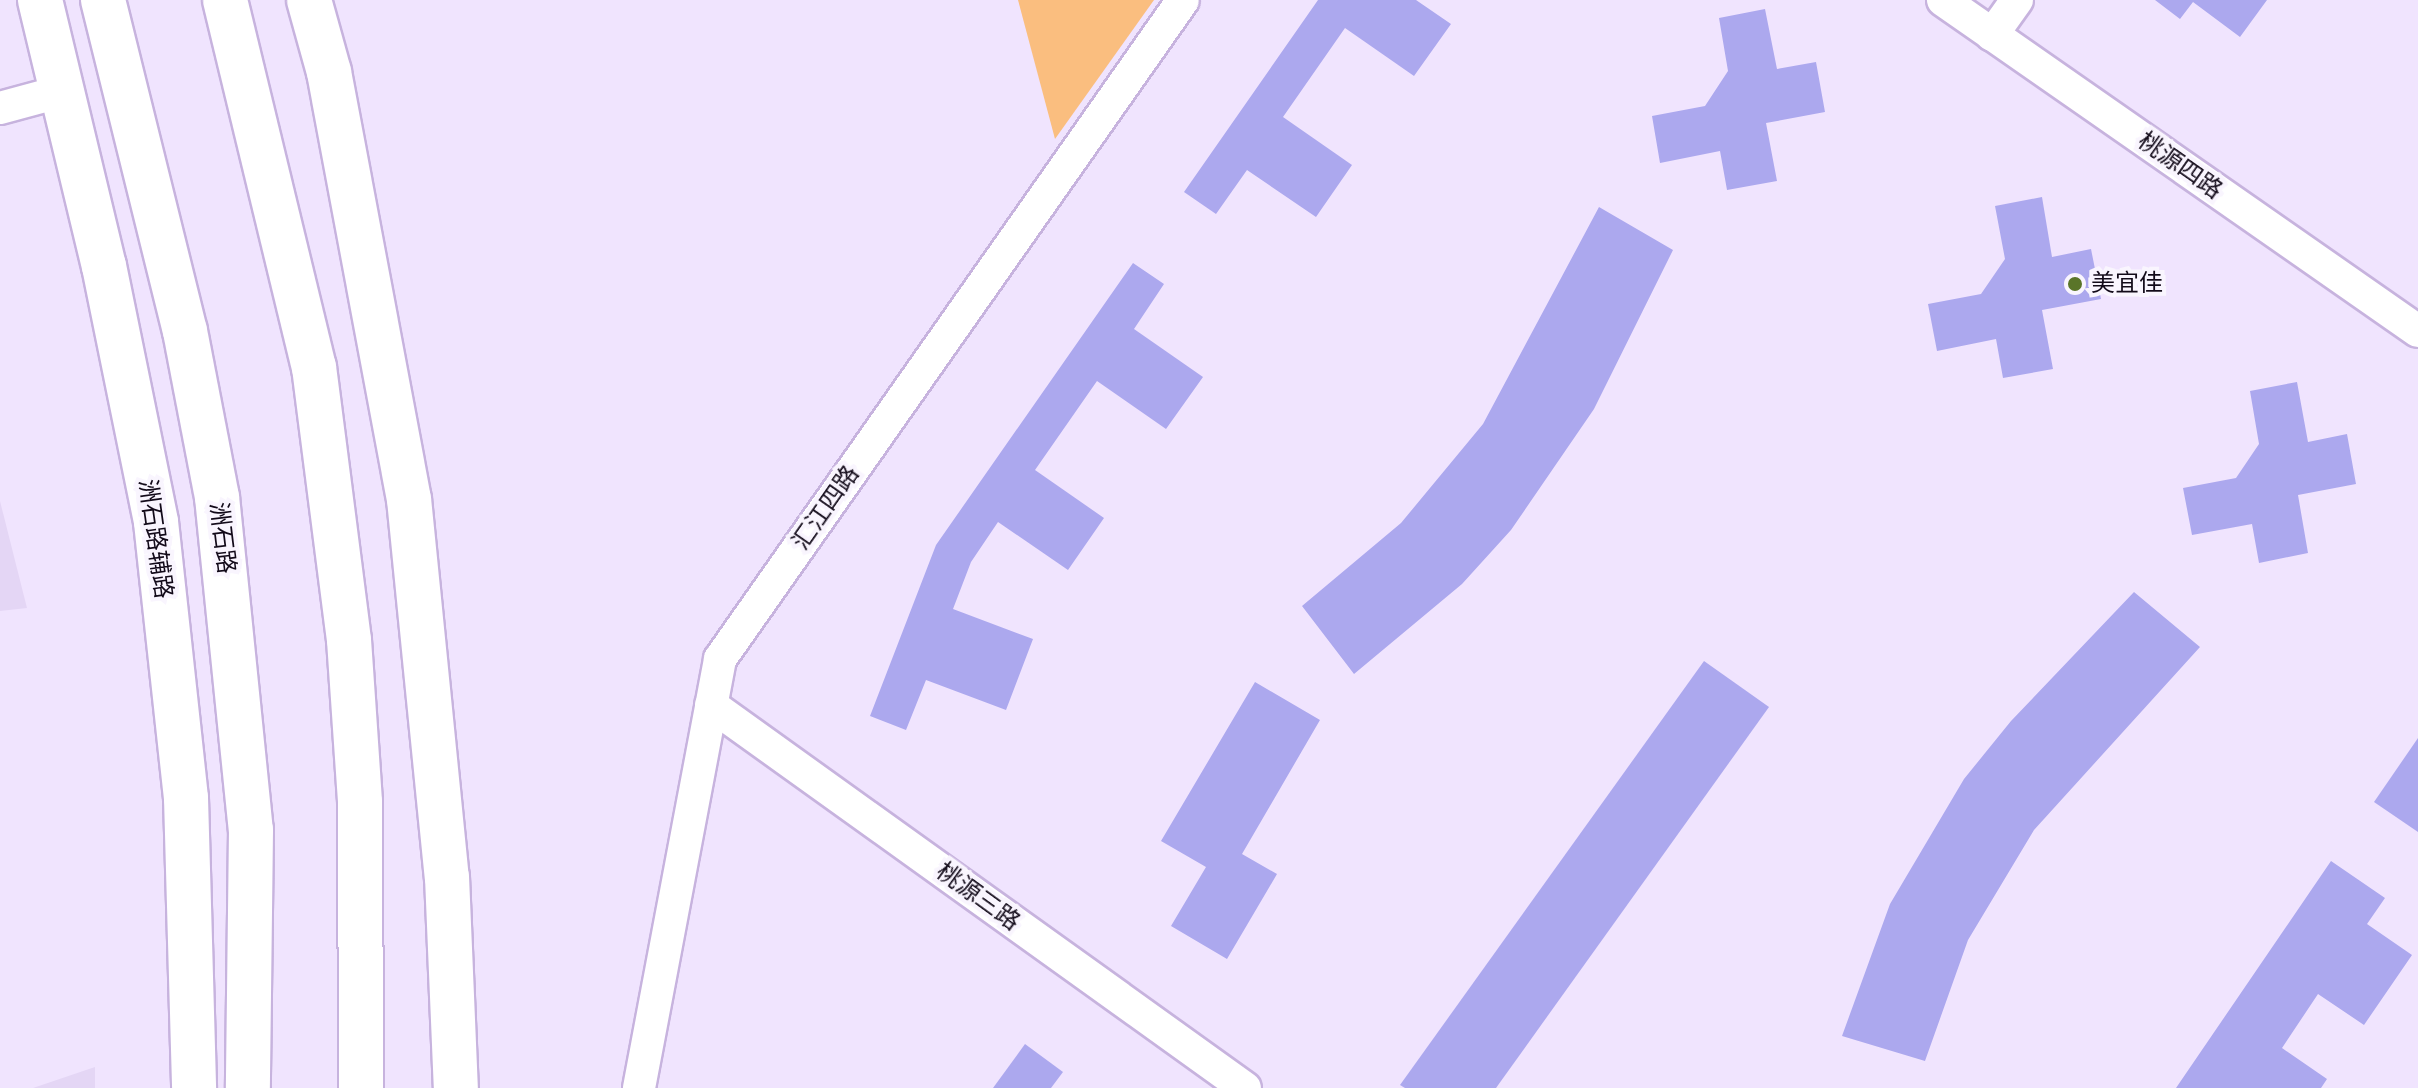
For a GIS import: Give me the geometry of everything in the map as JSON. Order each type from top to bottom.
[{"type":"main road","name":"洲石路辅路","points":[[40,0],[63,91],[156,522],[186,798],[194,1088]]},
{"type":"main road","points":[[79,0],[126,87]]},
{"type":"main road","name":"洲石路","points":[[103,0],[191,361],[217,497],[236,646],[251,830],[248,1088]]},
{"type":"main road","points":[[225,0],[314,367],[349,640],[361,817],[361,1088]]},
{"type":"main road","points":[[309,0],[329,72],[409,499],[447,877],[456,1088]]},
{"type":"street","name":"汇江四路","points":[[639,1088],[720,659],[1183,0]]},
{"type":"street","name":"桃源四路","points":[[1943,0],[2418,331]]},
{"type":"street","points":[[1992,35],[2017,0]]},
{"type":"street","points":[[0,108],[63,91]]},
{"type":"street","name":"桃源三路","points":[[711,705],[1245,1088]]},
{"type":"shaded area","points":[[1018,0],[1154,0],[1055,139]]},
{"type":"shaded area","points":[[0,501],[27,608],[0,611]]},
{"type":"shaded area","points":[[95,1067],[95,1088],[33,1088]]},
{"type":"building","points":[[1318,0],[1416,0],[1451,24],[1414,76],[1345,28],[1283,117],[1352,165],[1316,217],[1247,170],[1216,214],[1184,192]]},
{"type":"building","points":[[2155,0],[2267,0],[2240,37],[2193,2],[2180,19]]},
{"type":"building","points":[[1765,9],[1777,69],[1816,62],[1825,112],[1766,123],[1777,181],[1727,190],[1720,151],[1660,163],[1652,116],[1705,106],[1728,71],[1719,18]]},
{"type":"building","points":[[2042,197],[2052,257],[2091,249],[2101,299],[2042,310],[2053,369],[2003,378],[1996,339],[1937,351],[1928,304],[1981,294],[2005,259],[1995,206]]},
{"type":"building","points":[[1599,207],[1673,250],[1594,409],[1511,530],[1462,584],[1354,674],[1302,606],[1401,523],[1483,424]]},
{"type":"building","points":[[1133,263],[1164,284],[1134,329],[1203,377],[1166,429],[1097,381],[1035,470],[1104,518],[1068,570],[998,522],[971,562],[953,609],[1033,639],[1006,710],[926,680],[906,730],[870,716],[936,545]]},
{"type":"building","points":[[2297,382],[2308,442],[2347,434],[2356,484],[2298,495],[2308,553],[2259,563],[2252,524],[2192,535],[2183,488],[2236,478],[2259,444],[2250,391]]},
{"type":"building","points":[[2134,592],[2200,647],[2034,830],[1968,940],[1925,1061],[1842,1036],[1890,904],[1964,779],[2011,721]]},
{"type":"building","points":[[1704,661],[1769,707],[1496,1088],[1405,1088],[1400,1085]]},
{"type":"building","points":[[1255,682],[1320,720],[1242,854],[1277,874],[1227,959],[1171,926],[1206,867],[1161,841]]},
{"type":"building","points":[[2418,738],[2418,832],[2374,802]]},
{"type":"building","points":[[2331,861],[2385,898],[2367,924],[2412,955],[2364,1025],[2318,994],[2282,1048],[2327,1079],[2321,1088],[2176,1088]]},
{"type":"building","points":[[1025,1044],[1063,1072],[1051,1088],[993,1088]]},
{"type":"place","name":"美宜佳","points":[[2075,284]]}]
